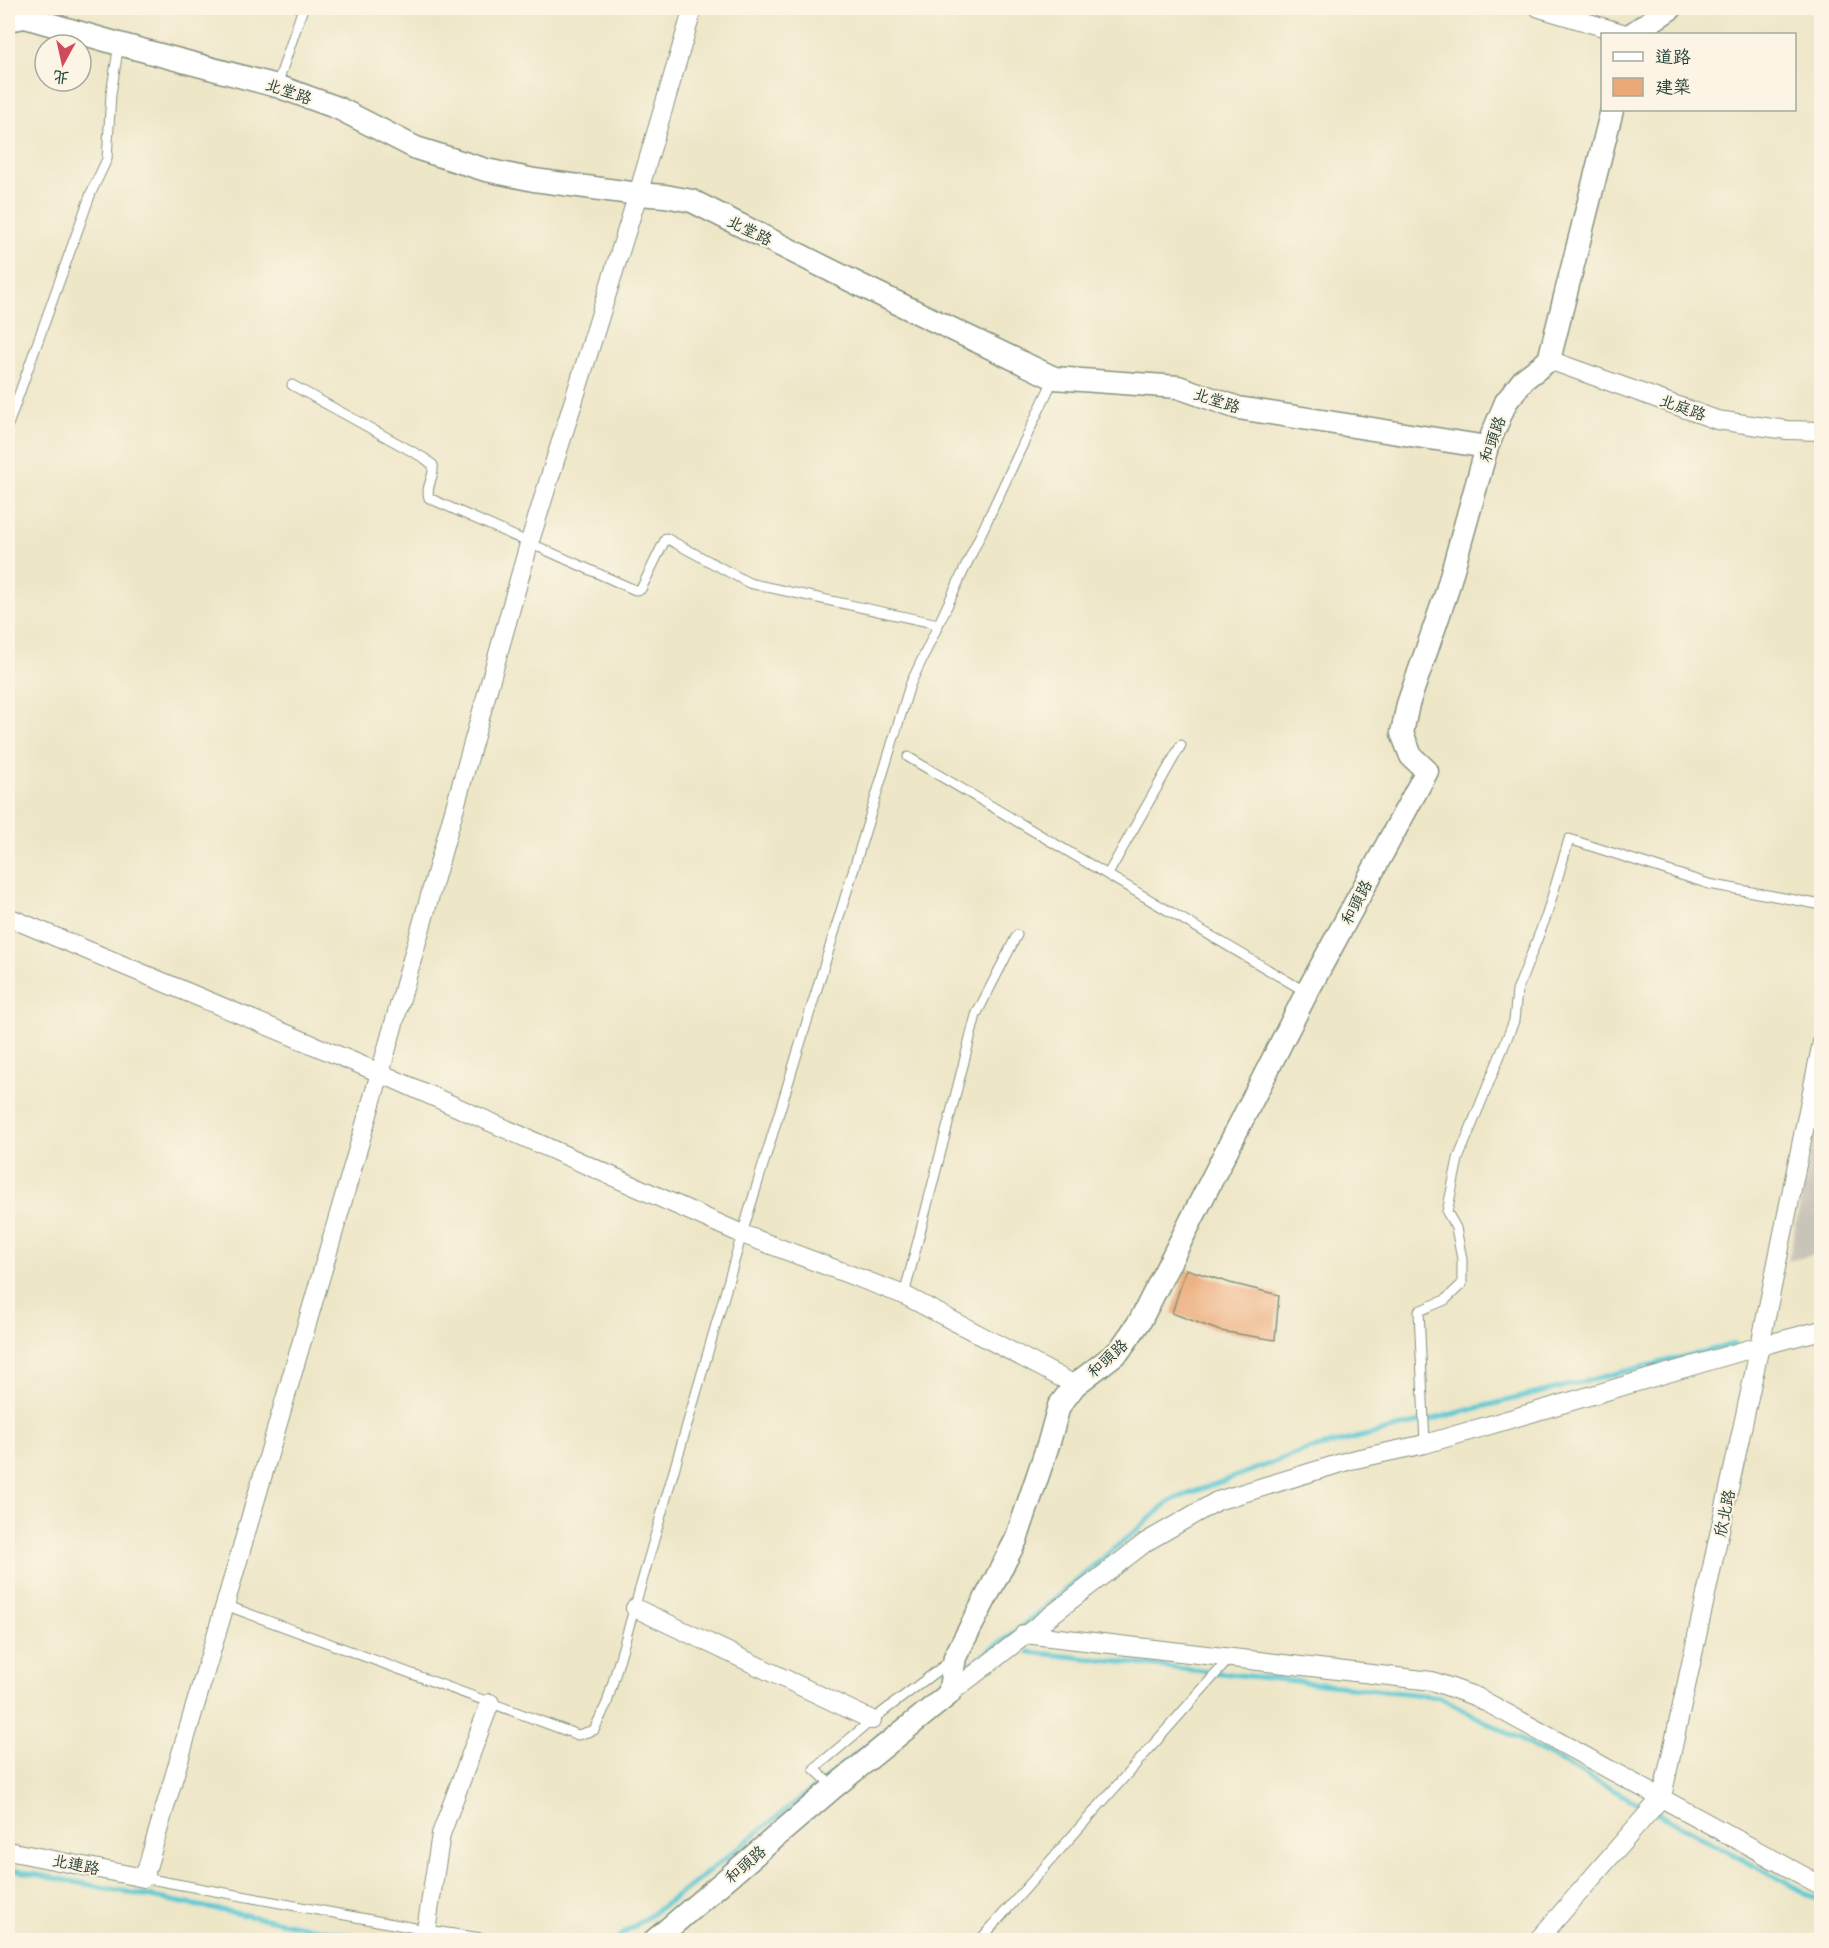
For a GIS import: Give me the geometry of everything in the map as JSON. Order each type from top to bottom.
[{"type":"street","points":[[144,1878],[380,1073],[529,544],[638,194],[693,8]]},
{"type":"street","points":[[1539,8],[1623,33]]},
{"type":"street","points":[[1634,33],[1671,8]]},
{"type":"street","name":"北堂路","points":[[8,20],[25,17],[277,86],[338,108],[416,148],[486,170],[534,180],[692,201],[1054,378],[1178,387],[1238,408],[1487,447]]},
{"type":"street","points":[[1549,360],[1612,111]]},
{"type":"street","name":"北庭路","points":[[1549,360],[1717,420],[1787,430],[1821,431]]},
{"type":"street","name":"和頭路","points":[[655,1941],[834,1787],[949,1694],[956,1657],[1016,1539],[1059,1406],[1075,1385],[1119,1351],[1140,1322],[1307,992],[1427,771],[1411,756],[1402,733],[1408,704],[1446,594],[1487,447],[1506,402],[1524,380],[1549,360]]},
{"type":"street","points":[[8,917],[380,1073],[742,1234],[904,1295],[1075,1385]]},
{"type":"street","name":"欣北路","points":[[1538,1941],[1662,1797],[1760,1346],[1821,1042]]},
{"type":"street","points":[[949,1694],[1146,1542],[1217,1501],[1351,1460],[1425,1444],[1821,1330]]},
{"type":"street","points":[[635,1608],[872,1720]]},
{"type":"street","points":[[1024,1634],[1432,1681],[1477,1697],[1821,1886]]},
{"type":"street","points":[[426,1930],[441,1834],[490,1702]]},
{"type":"street","name":"北連路","points":[[8,1851],[144,1878]]},
{"type":"lane","points":[[277,86],[303,8]]},
{"type":"lane","points":[[8,425],[91,193],[107,159],[111,94],[119,44]]},
{"type":"lane","points":[[225,1605],[578,1735],[594,1730],[607,1703],[742,1234],[910,685],[1054,378]]},
{"type":"lane","points":[[292,385],[433,465],[434,473],[427,493],[429,498],[635,590],[641,589],[666,538],[749,583],[938,624]]},
{"type":"lane","points":[[1108,874],[1181,745]]},
{"type":"lane","points":[[908,757],[1307,992]]},
{"type":"lane","points":[[1425,1444],[1419,1311],[1445,1300],[1462,1284],[1462,1259],[1456,1228],[1447,1212],[1458,1159],[1514,1021],[1517,991],[1547,914],[1569,839],[1709,884],[1821,904]]},
{"type":"lane","points":[[904,1295],[976,1014],[1017,935]]},
{"type":"lane","name":"和頭路","points":[[834,1787],[814,1769],[872,1720],[956,1657]]},
{"type":"lane","points":[[980,1941],[1231,1657]]},
{"type":"lane","points":[[144,1878],[496,1941]]},
{"type":"shaded area","points":[[1821,1105],[1821,1253],[1788,1261]]},
{"type":"building","points":[[1186,1269],[1279,1295],[1275,1340],[1220,1331],[1172,1313]]},
{"type":"waterway","points":[[961,1672],[1020,1628],[1172,1500],[1304,1451],[1735,1344]]},
{"type":"waterway","points":[[1029,1652],[1440,1697],[1822,1902]]},
{"type":"waterway","points":[[615,1940],[688,1888],[939,1688]]},
{"type":"waterway","points":[[8,1869],[374,1940]]}]
